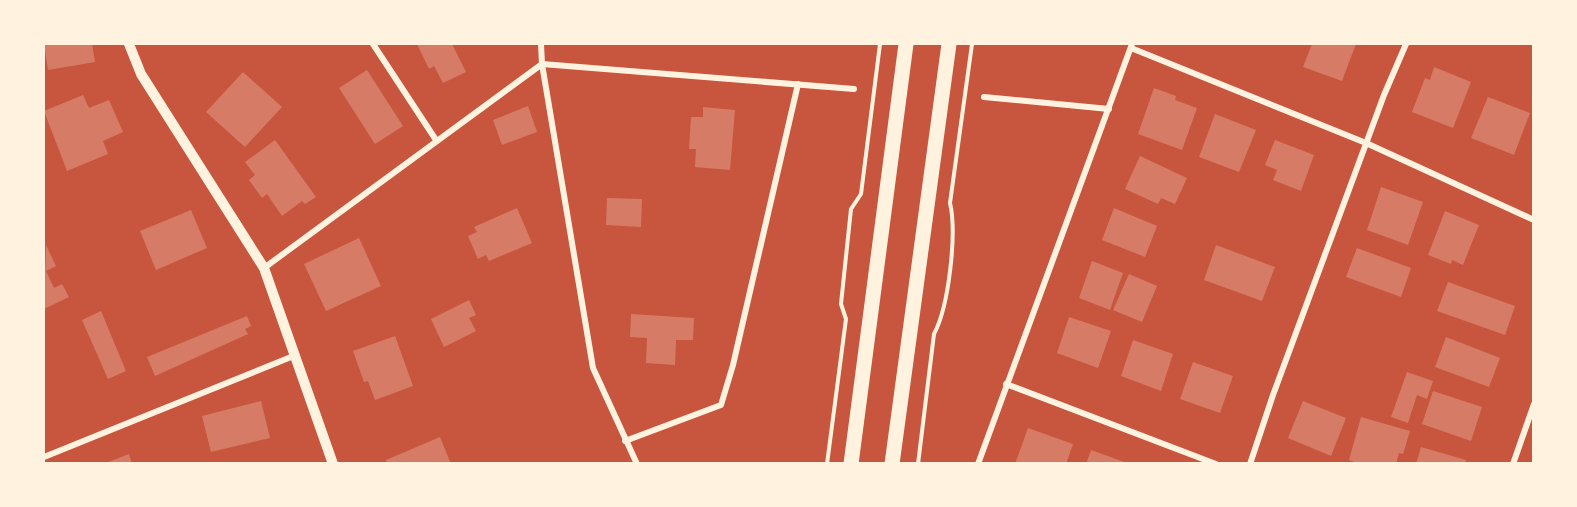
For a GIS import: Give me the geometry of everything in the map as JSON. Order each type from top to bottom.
[{"type":"main road","points":[[851,464],[906,44]]},
{"type":"main road","points":[[892,464],[949,44]]},
{"type":"street","points":[[129,44],[141,74],[264,268],[297,354],[333,464]]},
{"type":"street","points":[[373,44],[436,140]]},
{"type":"street","points":[[542,44],[542,64],[592,368],[637,464]]},
{"type":"street","points":[[1250,464],[1273,394],[1366,143],[1406,44]]},
{"type":"street","points":[[978,464],[1132,46],[1366,143],[1533,220]]},
{"type":"street","points":[[264,268],[542,64],[854,88]]},
{"type":"street","points":[[625,441],[721,405],[733,365],[798,84]]},
{"type":"street","points":[[984,97],[1109,109]]},
{"type":"street","points":[[44,457],[297,354]]},
{"type":"street","points":[[1006,384],[1215,464]]},
{"type":"street","points":[[1513,464],[1533,404]]},
{"type":"path","points":[[827,464],[846,319],[841,304],[850,221],[852,209],[861,194],[880,44]]},
{"type":"path","points":[[918,464],[934,334],[942,319],[954,234],[955,223],[950,203],[972,44]]},
{"type":"building","points":[[44,44],[92,44],[95,62],[48,70]]},
{"type":"building","points":[[417,44],[452,44],[466,72],[443,83],[434,66],[429,69]]},
{"type":"building","points":[[1312,44],[1356,44],[1342,81],[1303,67]]},
{"type":"building","points":[[1434,67],[1471,82],[1453,128],[1412,112],[1425,78],[1430,80]]},
{"type":"building","points":[[367,70],[403,126],[375,144],[339,88]]},
{"type":"building","points":[[243,72],[282,107],[245,147],[206,112]]},
{"type":"building","points":[[1154,88],[1176,96],[1175,100],[1197,108],[1182,150],[1138,134]]},
{"type":"building","points":[[83,95],[89,108],[109,100],[123,132],[103,141],[108,154],[67,171],[44,111]]},
{"type":"building","points":[[1488,97],[1530,113],[1514,155],[1471,138]]},
{"type":"building","points":[[528,106],[537,132],[502,145],[493,120]]},
{"type":"building","points":[[703,107],[735,110],[730,170],[695,167],[696,149],[689,149],[691,117],[703,117]]},
{"type":"building","points":[[1215,114],[1256,130],[1239,172],[1199,157]]},
{"type":"building","points":[[275,140],[316,197],[305,204],[302,201],[282,216],[267,194],[262,198],[249,180],[255,175],[245,162]]},
{"type":"building","points":[[1275,140],[1314,155],[1301,191],[1273,180],[1277,170],[1265,165]]},
{"type":"building","points":[[1140,156],[1187,178],[1175,204],[1161,198],[1158,204],[1125,189]]},
{"type":"building","points":[[1381,187],[1423,202],[1408,245],[1367,230]]},
{"type":"building","points":[[607,198],[642,199],[641,227],[606,225]]},
{"type":"building","points":[[517,208],[532,243],[489,261],[486,255],[478,259],[468,236],[477,232],[474,227]]},
{"type":"building","points":[[1114,208],[1157,226],[1145,257],[1102,240]]},
{"type":"building","points":[[191,210],[207,248],[156,270],[140,231]]},
{"type":"building","points":[[1445,211],[1479,225],[1463,265],[1452,260],[1451,264],[1428,255]]},
{"type":"building","points":[[359,238],[381,286],[326,311],[304,264]]},
{"type":"building","points":[[46,245],[56,266],[46,271],[54,288],[62,284],[69,297],[44,309]]},
{"type":"building","points":[[1216,245],[1275,267],[1262,301],[1204,280]]},
{"type":"building","points":[[1357,248],[1411,268],[1401,297],[1346,277]]},
{"type":"building","points":[[1092,261],[1123,273],[1110,310],[1079,298]]},
{"type":"building","points":[[1129,274],[1157,286],[1142,322],[1113,310]]},
{"type":"building","points":[[1448,282],[1515,306],[1505,335],[1437,311]]},
{"type":"building","points":[[469,300],[476,315],[469,318],[476,331],[444,347],[431,319]]},
{"type":"building","points":[[101,311],[126,371],[108,379],[82,320]]},
{"type":"building","points":[[631,314],[694,318],[693,340],[676,340],[675,365],[646,363],[647,338],[630,337]]},
{"type":"building","points":[[247,316],[251,326],[245,329],[248,334],[155,376],[147,357]]},
{"type":"building","points":[[1069,317],[1111,331],[1098,368],[1057,353]]},
{"type":"building","points":[[395,336],[413,386],[375,400],[368,381],[364,382],[353,351]]},
{"type":"building","points":[[1446,337],[1500,358],[1489,387],[1435,367]]},
{"type":"building","points":[[1133,340],[1173,354],[1161,391],[1121,376]]},
{"type":"building","points":[[1193,362],[1233,376],[1220,413],[1180,399]]},
{"type":"building","points":[[1407,372],[1433,381],[1427,399],[1417,395],[1408,423],[1391,417]]},
{"type":"building","points":[[1433,391],[1482,407],[1471,441],[1422,424]]},
{"type":"building","points":[[261,401],[270,438],[211,452],[202,416]]},
{"type":"building","points":[[1303,401],[1346,418],[1331,456],[1288,438]]},
{"type":"building","points":[[1361,417],[1410,431],[1403,454],[1399,453],[1396,464],[1360,464],[1349,460]]},
{"type":"building","points":[[1028,428],[1073,444],[1066,464],[1015,464]]},
{"type":"building","points":[[440,437],[451,464],[387,464],[386,460]]},
{"type":"building","points":[[1421,447],[1466,460],[1465,464],[1416,464]]},
{"type":"building","points":[[1091,450],[1127,463],[1127,464],[1086,464]]},
{"type":"building","points":[[129,454],[132,464],[106,464],[106,463]]}]
